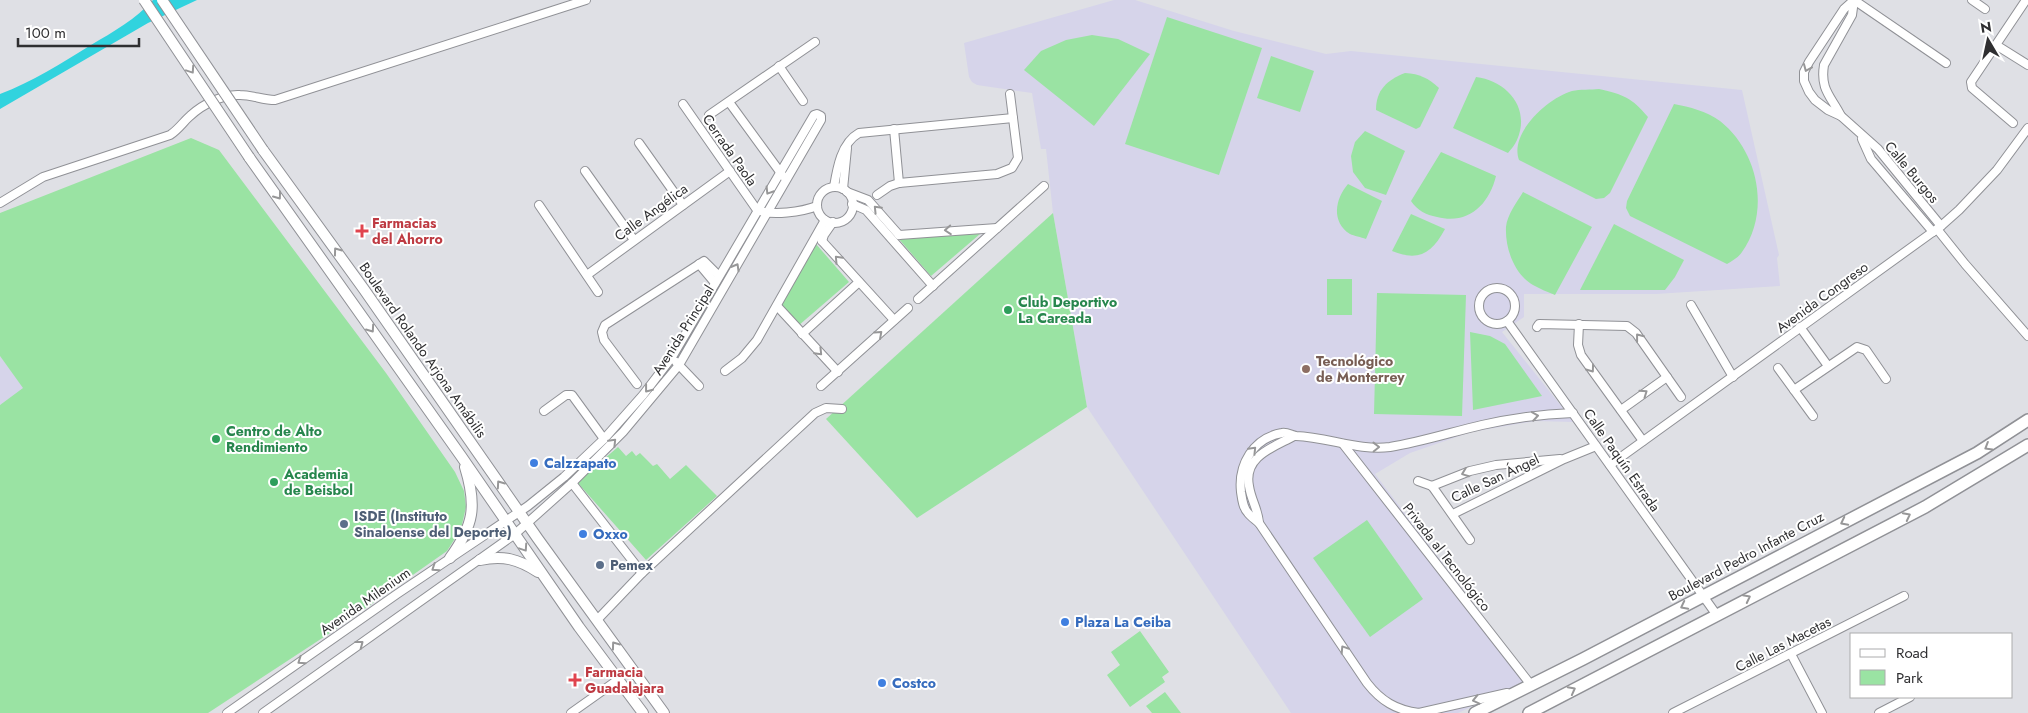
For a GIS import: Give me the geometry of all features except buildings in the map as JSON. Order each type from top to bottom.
[{"type":"highway","name":"Boulevard Pedro Infante Cruz","points":[[1475,713],[1977,453],[2028,420]]},
{"type":"highway","points":[[1529,713],[1924,507],[2028,445]]},
{"type":"main road","points":[[144,0],[249,157],[461,456],[542,574],[643,713]]},
{"type":"main road","name":"Boulevard Rolando Arjona Amábilis","points":[[162,0],[263,150],[363,288],[526,523],[664,713]]},
{"type":"main road","points":[[450,558],[466,534],[473,509],[470,485],[461,456]]},
{"type":"main road","points":[[480,560],[495,557],[509,558],[526,564],[542,574]]},
{"type":"street","points":[[0,203],[42,177],[170,134],[178,130],[189,116],[200,108],[225,97],[244,95],[276,100],[586,0]]},
{"type":"street","points":[[1854,0],[1844,9],[1804,72],[1806,87],[1821,105],[1840,116],[1861,136],[1871,159],[1937,229],[2028,336]]},
{"type":"street","points":[[1840,116],[1824,88],[1822,74],[1827,60],[1852,15],[1854,0]]},
{"type":"street","points":[[1854,0],[1946,63]]},
{"type":"street","points":[[1972,0],[1985,9]]},
{"type":"street","points":[[2013,123],[1972,88],[1971,82],[2026,0]]},
{"type":"street","points":[[1831,29],[1840,35]]},
{"type":"street","points":[[709,115],[815,42]]},
{"type":"street","points":[[1996,45],[2028,65]]},
{"type":"street","points":[[1816,51],[1827,60]]},
{"type":"street","points":[[779,66],[803,101]]},
{"type":"street","points":[[877,195],[890,186],[899,183],[997,174],[1012,168],[1018,158],[1010,94]]},
{"type":"street","points":[[728,102],[783,176]]},
{"type":"street","name":"Cerrada Paola","points":[[683,104],[757,210]]},
{"type":"street","name":"Avenida Principal","points":[[519,512],[564,477],[604,439],[643,395],[672,357],[757,210],[783,176],[821,120],[821,116],[817,114],[812,119],[783,176],[766,214],[679,365],[624,432],[572,483],[526,523]]},
{"type":"street","points":[[834,187],[840,158],[850,139],[859,134],[1013,118]]},
{"type":"street","name":"Avenida Congreso","points":[[1610,465],[1937,229],[1959,210],[1998,170],[2028,128]]},
{"type":"street","points":[[894,129],[899,183]]},
{"type":"street","points":[[639,143],[683,205]]},
{"type":"street","points":[[847,146],[845,190],[852,204],[852,210],[844,220],[829,221],[818,212],[817,206],[820,195],[824,190],[834,187],[845,190],[872,203],[933,286]]},
{"type":"street","points":[[585,171],[634,240]]},
{"type":"street","name":"Calle Angélica","points":[[587,275],[730,171]]},
{"type":"street","points":[[918,299],[1044,186]]},
{"type":"street","points":[[852,204],[866,210],[896,238],[997,228]]},
{"type":"street","points":[[540,205],[598,292]]},
{"type":"street","points":[[757,210],[766,214],[810,209],[817,206]]},
{"type":"street","points":[[725,371],[742,358],[756,340],[829,221]]},
{"type":"street","points":[[818,240],[894,320]]},
{"type":"street","points":[[637,384],[604,340],[603,328],[703,263],[717,279]]},
{"type":"street","points":[[802,334],[859,282]]},
{"type":"street","points":[[1501,288],[1512,296],[1515,308],[1513,315],[1507,321],[1492,324],[1482,316],[1479,304],[1484,294],[1489,290],[1501,288]]},
{"type":"street","points":[[1691,305],[1733,377]]},
{"type":"street","points":[[777,306],[838,372]]},
{"type":"street","points":[[821,386],[908,308]]},
{"type":"street","name":"Calle Paquín Estrada","points":[[1507,321],[1716,614]]},
{"type":"street","points":[[1537,326],[1539,324],[1627,326],[1636,333],[1681,397]]},
{"type":"street","points":[[1579,324],[1578,344],[1581,356],[1643,440]]},
{"type":"street","points":[[1800,327],[1828,366]]},
{"type":"street","points":[[1794,390],[1854,348],[1860,347],[1866,350],[1886,379]]},
{"type":"street","points":[[672,357],[699,386]]},
{"type":"street","points":[[1778,368],[1812,416]]},
{"type":"street","points":[[1621,410],[1667,377]]},
{"type":"street","points":[[544,411],[566,395],[572,394],[604,439]]},
{"type":"street","points":[[597,620],[642,573],[816,413],[826,408],[842,409]]},
{"type":"street","points":[[1527,687],[1418,712],[1404,711],[1392,706],[1381,698],[1367,683],[1260,523],[1258,509],[1248,484],[1251,467],[1262,453],[1273,445],[1294,436],[1311,436],[1367,448],[1391,447],[1484,425],[1553,413],[1573,413]]},
{"type":"street","name":"Privada al Tecnológico","points":[[1343,444],[1527,687]]},
{"type":"street","name":"Calle San Ángel","points":[[1564,459],[1496,465],[1470,471],[1432,486],[1453,514],[1564,459],[1596,446]]},
{"type":"street","points":[[1418,481],[1432,486]]},
{"type":"street","points":[[572,483],[642,573]]},
{"type":"street","name":"Avenida Milenium","points":[[226,713],[519,512]]},
{"type":"street","points":[[1453,514],[1470,540]]},
{"type":"street","points":[[263,713],[480,560],[515,534],[526,523]]},
{"type":"street","name":"Calle Las Macetas","points":[[1673,713],[1904,596]]},
{"type":"street","points":[[1791,654],[1822,713]]},
{"type":"street","points":[[571,713],[619,679]]},
{"type":"street","points":[[1879,713],[1908,698]]},
{"type":"shaded area","name":"Tecnológico de Monterrey","points":[[1114,0],[1135,0],[1234,31],[1326,54],[1351,51],[1742,90],[1779,255],[1777,258],[1780,286],[1656,294],[1524,294],[1524,317],[1502,332],[1574,422],[1535,421],[1471,432],[1410,453],[1375,474],[1531,679],[1458,713],[1291,713],[1087,407],[1053,213],[1046,149],[1041,149],[1032,93],[977,85],[972,82],[969,77],[964,43]]},
{"type":"shaded area","points":[[0,356],[24,388],[0,405]]},
{"type":"green space","points":[[1167,17],[1262,48],[1219,175],[1125,144]]},
{"type":"green space","points":[[1092,35],[1118,39],[1150,54],[1094,126],[1024,70],[1041,51],[1066,40]]},
{"type":"green space","points":[[1271,56],[1314,71],[1300,112],[1257,98]]},
{"type":"green space","points":[[1405,73],[1424,77],[1439,88],[1420,127],[1416,129],[1376,110],[1380,91],[1393,79]]},
{"type":"green space","points":[[1476,77],[1497,84],[1506,90],[1518,107],[1521,117],[1521,128],[1516,142],[1508,153],[1453,128]]},
{"type":"green space","points":[[1599,89],[1615,93],[1632,101],[1648,117],[1610,193],[1604,198],[1596,199],[1519,160],[1517,150],[1525,128],[1552,101],[1572,91]]},
{"type":"green space","points":[[1674,104],[1698,110],[1720,121],[1744,148],[1751,165],[1756,182],[1758,200],[1756,218],[1751,236],[1742,252],[1727,264],[1630,216],[1626,208],[1627,201]]},
{"type":"green space","points":[[1365,131],[1405,151],[1386,195],[1365,188],[1353,172],[1351,156],[1355,142]]},
{"type":"green space","name":"Centro de Alto Rendimiento","points":[[191,138],[219,150],[386,373],[455,472],[464,491],[466,507],[461,529],[447,551],[330,633],[208,713],[0,713],[0,405],[23,388],[0,356],[0,213]]},
{"type":"green space","points":[[1441,152],[1496,176],[1488,196],[1482,204],[1476,210],[1458,218],[1448,219],[1433,216],[1419,209],[1411,201]]},
{"type":"green space","points":[[1348,184],[1382,201],[1366,239],[1350,234],[1344,229],[1338,217],[1337,210],[1340,196]]},
{"type":"green space","points":[[1523,192],[1592,227],[1555,295],[1526,280],[1516,267],[1509,252],[1506,235],[1507,222]]},
{"type":"green space","name":"Club Deportivo La Careada","points":[[1053,213],[1087,407],[917,518],[826,419]]},
{"type":"green space","points":[[1411,214],[1445,229],[1430,249],[1424,253],[1410,256],[1392,251]]},
{"type":"green space","points":[[1614,224],[1684,260],[1665,290],[1580,290]]},
{"type":"green space","points":[[980,234],[931,276],[898,238]]},
{"type":"green space","points":[[816,244],[849,282],[798,326],[778,304]]},
{"type":"green space","points":[[1327,279],[1352,279],[1352,315],[1327,315]]},
{"type":"green space","points":[[1377,293],[1466,295],[1462,416],[1374,414]]},
{"type":"green space","points":[[1470,332],[1490,336],[1505,344],[1542,396],[1473,410]]},
{"type":"green space","points":[[618,447],[626,456],[632,451],[636,456],[640,453],[653,466],[657,464],[670,479],[686,465],[717,496],[646,560],[577,482]]},
{"type":"green space","points":[[1367,520],[1423,599],[1370,637],[1313,558]]},
{"type":"green space","points":[[1140,631],[1169,672],[1162,677],[1165,682],[1130,707],[1107,675],[1120,665],[1111,652]]},
{"type":"green space","points":[[1165,692],[1181,713],[1152,713],[1146,706]]},
{"type":"water","points":[[153,0],[197,0],[148,23],[0,109],[0,94],[47,72],[108,35],[132,19]]},
{"type":"place","name":"Farmacias del Ahorro","points":[[362,231]]},
{"type":"place","name":"Club Deportivo La Careada","points":[[1008,310]]},
{"type":"place","name":"Tecnológico de Monterrey","points":[[1306,369]]},
{"type":"place","name":"Centro de Alto Rendimiento","points":[[216,439]]},
{"type":"place","name":"Calzzapato","points":[[534,463]]},
{"type":"place","name":"Academia de Beisbol","points":[[274,482]]},
{"type":"place","name":"ISDE (Instituto Sinaloense del Deporte)","points":[[344,524]]},
{"type":"place","name":"Oxxo","points":[[583,534]]},
{"type":"place","name":"Pemex","points":[[600,565]]},
{"type":"place","name":"Plaza La Ceiba","points":[[1065,622]]},
{"type":"place","name":"Farmacia Guadalajara","points":[[575,680]]},
{"type":"place","name":"Costco","points":[[882,683]]}]
